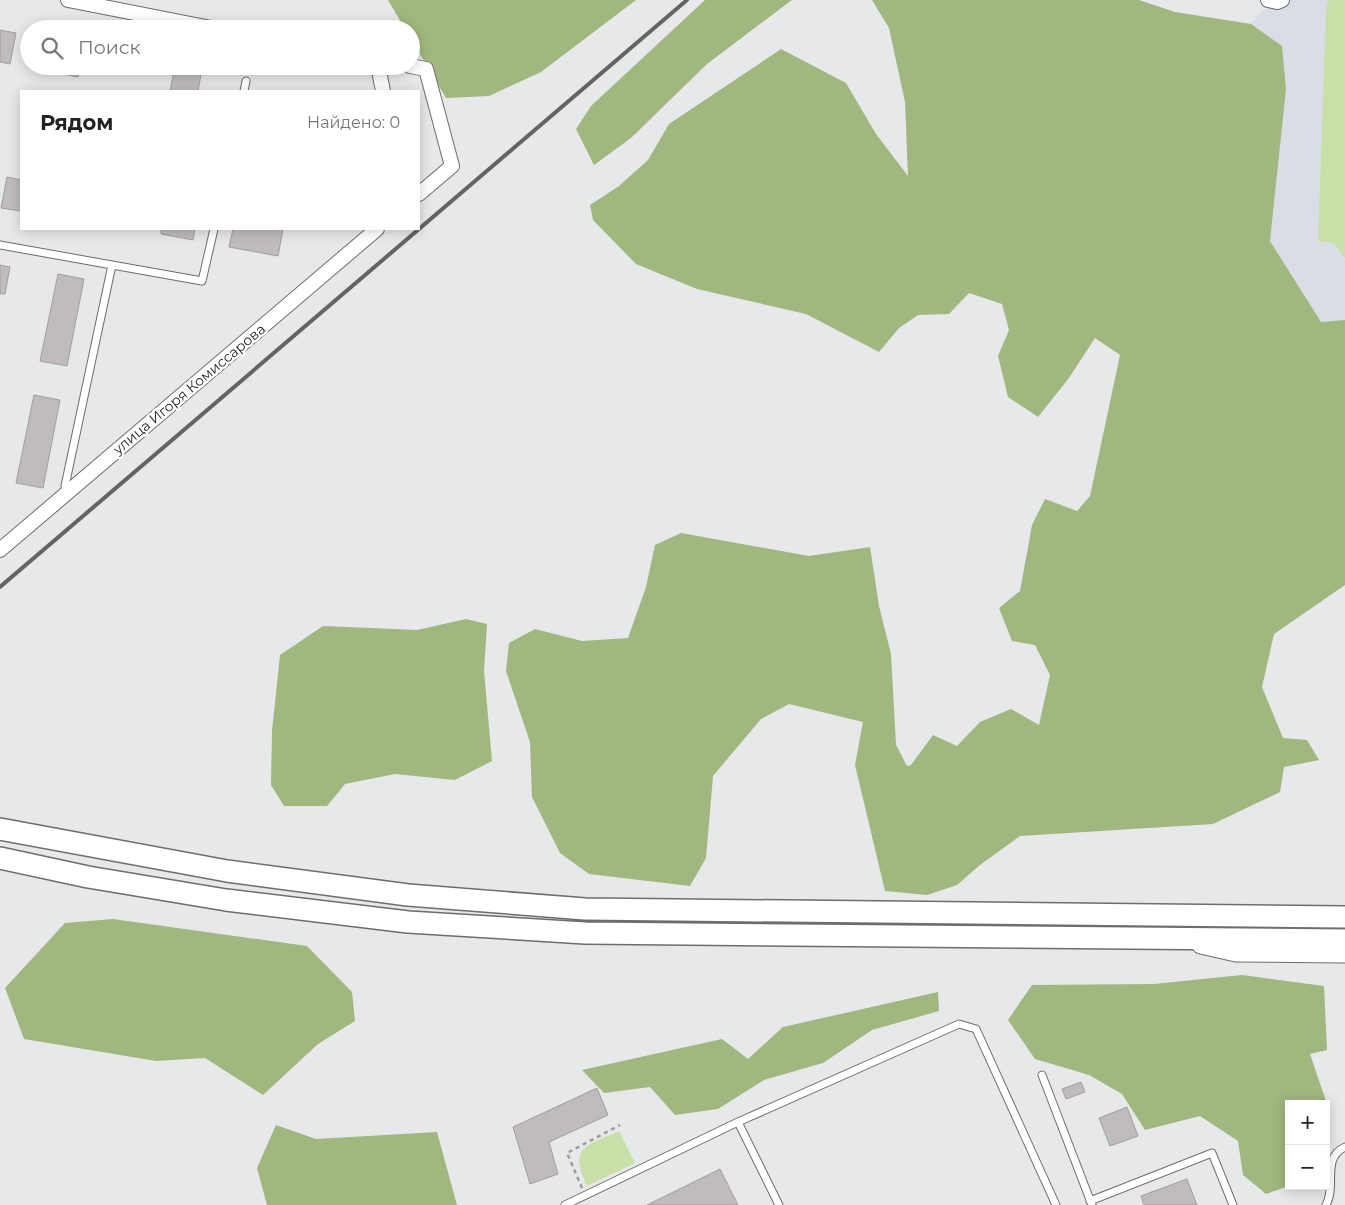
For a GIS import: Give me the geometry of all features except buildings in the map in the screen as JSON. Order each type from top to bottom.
[{"type":"main road","points":[[0,829],[227,871],[408,895],[585,909],[1345,917]]},
{"type":"main road","points":[[0,858],[88,877],[226,900],[408,922],[585,933],[1345,940]]},
{"type":"street","points":[[68,0],[170,20]]},
{"type":"street","points":[[1268,0],[1277,2],[1282,0]]},
{"type":"street","points":[[420,68],[426,69],[452,166],[420,193]]},
{"type":"street","points":[[380,75],[383,90]]},
{"type":"street","name":"улица Игоря Комиссарова","points":[[0,550],[376,230]]},
{"type":"street","points":[[1173,938],[1236,952],[1345,953]]},
{"type":"lane","points":[[244,90],[246,81]]},
{"type":"lane","points":[[0,245],[202,281],[214,230]]},
{"type":"lane","points":[[65,486],[112,265]]},
{"type":"lane","points":[[565,1205],[738,1122],[959,1024],[976,1029],[1056,1205]]},
{"type":"lane","points":[[1042,1075],[1091,1203],[1212,1153],[1233,1205]]},
{"type":"lane","points":[[738,1122],[779,1205]]},
{"type":"lane","points":[[1326,1205],[1330,1193],[1331,1161],[1338,1150],[1345,1147]]},
{"type":"path","points":[[586,1196],[567,1153],[620,1126]]},
{"type":"shaded area","points":[[1282,0],[1345,0],[1345,320],[1321,322],[1270,241],[1286,89],[1282,46],[1251,24],[1262,11]]},
{"type":"green space","points":[[388,0],[636,0],[541,72],[489,96],[446,98],[420,54],[420,20],[400,20]]},
{"type":"green space","points":[[705,0],[792,0],[707,64],[631,138],[594,165],[576,129],[591,106]]},
{"type":"green space","points":[[872,0],[1139,0],[1175,12],[1251,24],[1282,46],[1286,89],[1270,241],[1321,322],[1345,320],[1345,585],[1274,634],[1262,687],[1283,738],[1307,740],[1319,760],[1284,767],[1280,792],[1213,824],[1020,836],[980,865],[957,885],[927,895],[885,891],[855,765],[863,722],[789,704],[761,719],[713,776],[706,858],[690,886],[589,874],[560,853],[532,797],[530,742],[506,671],[509,643],[535,629],[582,641],[628,638],[646,587],[655,545],[681,533],[809,556],[870,547],[879,606],[891,654],[896,745],[907,766],[911,765],[933,735],[957,746],[980,722],[1011,709],[1039,725],[1050,675],[1035,645],[1012,641],[999,608],[1020,591],[1032,525],[1045,499],[1077,511],[1090,496],[1120,355],[1095,338],[1069,378],[1038,417],[1008,397],[998,356],[1009,330],[1002,304],[969,293],[949,314],[918,315],[899,328],[879,352],[806,314],[697,289],[636,264],[593,220],[590,205],[619,186],[648,160],[669,124],[781,49],[846,83],[876,134],[908,176],[905,102],[889,28]]},
{"type":"green space","points":[[1329,0],[1345,0],[1345,258],[1334,243],[1318,241],[1326,9]]},
{"type":"green space","points":[[466,619],[487,624],[484,671],[492,761],[455,780],[395,774],[345,784],[327,806],[284,806],[271,785],[272,731],[280,655],[323,626],[417,630]]},
{"type":"green space","points":[[113,919],[307,946],[352,992],[355,1021],[318,1044],[263,1095],[205,1058],[156,1061],[24,1039],[5,988],[65,923]]},
{"type":"green space","points":[[1242,975],[1324,986],[1327,1050],[1310,1054],[1326,1100],[1285,1100],[1285,1187],[1266,1194],[1243,1175],[1238,1141],[1200,1116],[1145,1130],[1122,1094],[1089,1075],[1035,1059],[1008,1020],[1032,985],[1154,984]]},
{"type":"green space","points":[[938,992],[939,1011],[872,1030],[823,1063],[764,1080],[718,1109],[675,1115],[650,1087],[604,1093],[582,1070],[722,1039],[748,1059],[783,1027]]},
{"type":"green space","points":[[276,1125],[316,1139],[437,1132],[457,1205],[267,1205],[257,1168]]},
{"type":"green space","points":[[619,1131],[635,1163],[587,1186],[579,1163],[580,1155],[589,1144]]},
{"type":"railway","points":[[420,228],[687,0]]},
{"type":"railway","points":[[0,587],[418,230]]}]
